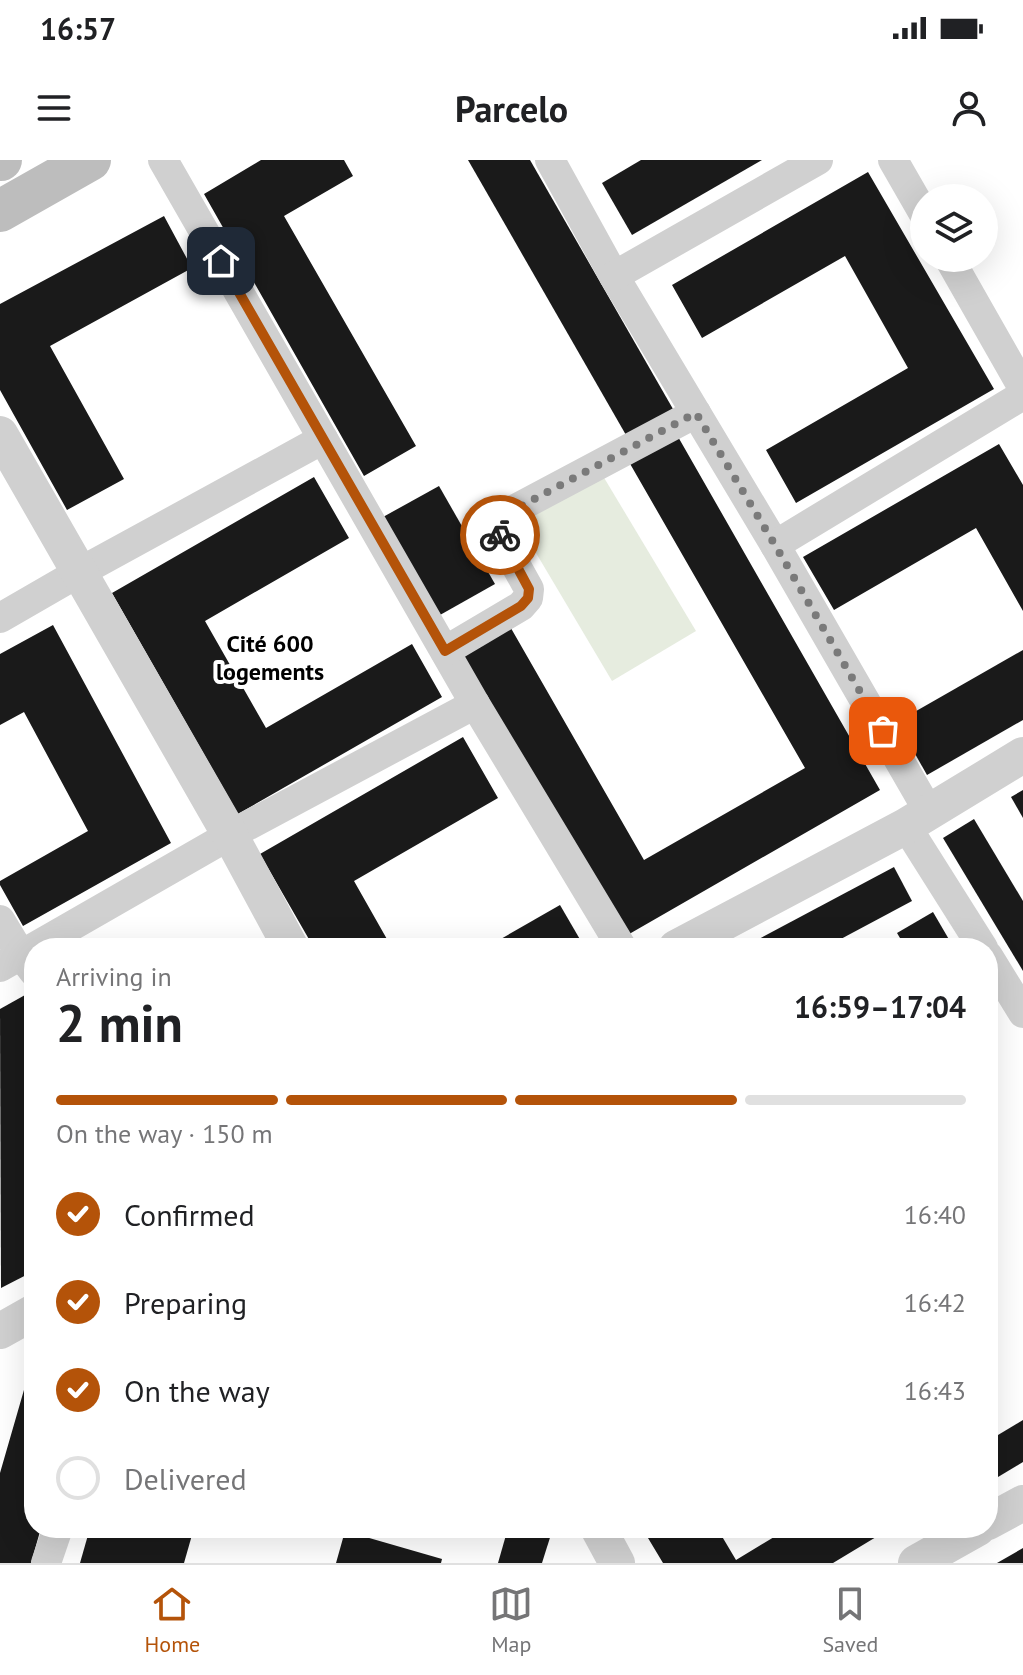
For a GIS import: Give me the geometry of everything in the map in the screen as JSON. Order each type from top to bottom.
[{"type":"main road","points":[[0,211],[90,160]]},
{"type":"street","points":[[163,160],[475,704],[616,938]]},
{"type":"street","points":[[550,160],[614,276],[775,545],[978,938]]},
{"type":"street","points":[[614,276],[818,160]]},
{"type":"street","points":[[893,160],[910,190]]},
{"type":"street","points":[[957,272],[1023,388]]},
{"type":"street","points":[[775,545],[1023,395]]},
{"type":"street","points":[[445,651],[521,606],[528,598],[529,589],[499,535],[497,524],[504,515],[696,413]]},
{"type":"street","points":[[0,434],[230,835],[286,938]]},
{"type":"street","points":[[0,618],[323,439]]},
{"type":"street","points":[[61,938],[230,835],[475,704]]},
{"type":"street","points":[[695,938],[918,819],[1023,755]]},
{"type":"street","points":[[0,920],[18,964]]},
{"type":"street","points":[[998,980],[1008,1005]]},
{"type":"street","points":[[998,1517],[1023,1503]]},
{"type":"street","points":[[46,1563],[55,1538]]},
{"type":"street","points":[[603,1538],[617,1563]]},
{"type":"street","points":[[916,1563],[960,1538]]},
{"type":"shaded area","points":[[600,471],[696,631],[612,681],[517,521]]},
{"type":"building","points":[[261,160],[344,160],[353,176],[284,216],[416,446],[364,476],[204,194]]},
{"type":"building","points":[[468,160],[530,160],[673,409],[626,435]]},
{"type":"building","points":[[641,160],[762,160],[632,235],[602,183]]},
{"type":"building","points":[[868,172],[910,244],[910,272],[926,272],[994,389],[796,503],[766,450],[908,368],[845,256],[702,338],[672,285]]},
{"type":"building","points":[[164,216],[192,268],[50,346],[124,479],[67,510],[0,390],[0,304]]},
{"type":"building","points":[[673,428],[880,790],[624,937],[460,651],[508,623],[644,860],[805,768],[625,455]]},
{"type":"building","points":[[999,444],[1023,485],[1023,611],[976,528],[834,610],[803,557]]},
{"type":"building","points":[[314,477],[349,538],[205,621],[266,728],[412,644],[442,697],[238,814],[112,593]]},
{"type":"building","points":[[439,486],[495,584],[440,615],[383,517]]},
{"type":"building","points":[[53,625],[171,843],[23,926],[0,881],[88,831],[24,712],[0,725],[0,654]]},
{"type":"building","points":[[1023,650],[1023,720],[927,775],[897,722]]},
{"type":"building","points":[[463,737],[498,798],[354,881],[386,938],[308,938],[260,854]]},
{"type":"building","points":[[1023,790],[1023,818],[1011,797]]},
{"type":"building","points":[[974,819],[1023,901],[1023,971],[943,838]]},
{"type":"building","points":[[894,867],[912,901],[843,938],[761,938]]},
{"type":"building","points":[[560,905],[579,938],[502,938]]},
{"type":"building","points":[[933,912],[948,938],[900,938],[897,933]]},
{"type":"building","points":[[24,996],[24,1276],[1,1288],[0,1009]]},
{"type":"building","points":[[24,1390],[24,1538],[38,1538],[31,1563],[0,1563],[0,1473]]},
{"type":"building","points":[[1023,1420],[1023,1462],[998,1477],[998,1435]]},
{"type":"building","points":[[87,1538],[191,1538],[184,1563],[80,1563]]},
{"type":"building","points":[[343,1538],[369,1538],[442,1559],[441,1563],[336,1563]]},
{"type":"building","points":[[505,1538],[550,1538],[542,1563],[498,1563]]},
{"type":"building","points":[[648,1538],[723,1538],[736,1560],[772,1538],[874,1538],[833,1563],[663,1563]]},
{"type":"building","points":[[1023,1548],[1023,1563],[997,1563]]},
{"type":"way so far","points":[[500,535],[497,524],[504,515],[696,413],[883,731]]},
{"type":"district","name":"Cité 600 logements","points":[[270,658]]},
{"type":"route","points":[[221,261],[445,651],[521,606],[528,598],[529,589],[500,535]]}]
